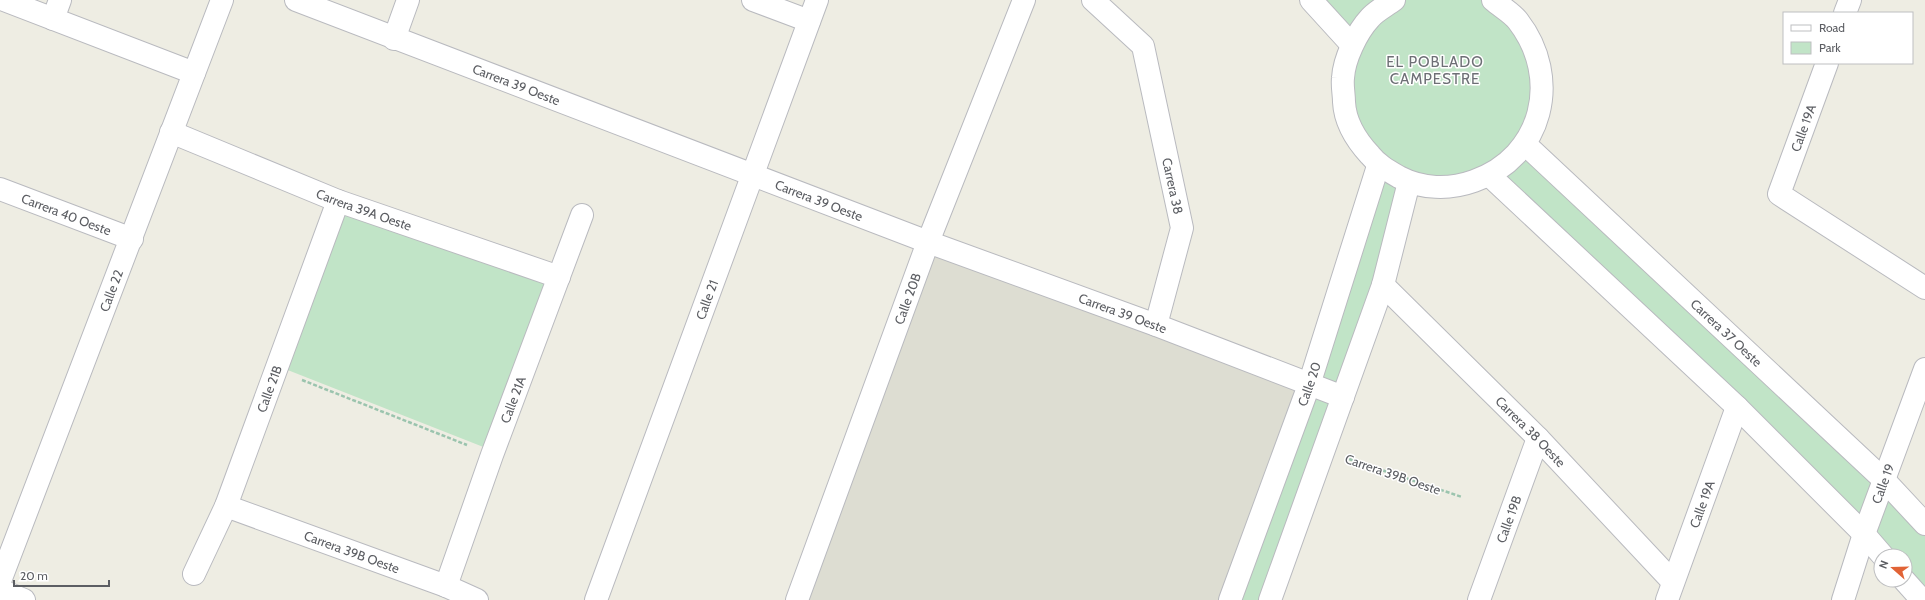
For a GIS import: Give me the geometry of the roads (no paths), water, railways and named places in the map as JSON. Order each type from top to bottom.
[{"type":"street","points":[[4,0],[56,9],[194,73]]},
{"type":"street","name":"Calle 22","points":[[0,581],[132,239],[171,132],[222,0]]},
{"type":"street","name":"Carrera 39 Oeste","points":[[296,0],[394,39],[753,174],[928,242],[1156,325],[1343,397]]},
{"type":"street","points":[[394,39],[408,0]]},
{"type":"street","points":[[753,0],[809,21]]},
{"type":"street","name":"Calle 21","points":[[596,600],[817,0]]},
{"type":"street","name":"Calle 20B","points":[[797,600],[928,242],[1024,0]]},
{"type":"street","name":"Carrera 38","points":[[1093,0],[1143,46],[1182,228],[1156,325]]},
{"type":"street","points":[[1311,0],[1352,45]]},
{"type":"street","points":[[1394,0],[1370,18],[1352,45],[1343,77],[1345,110],[1357,140],[1378,166],[1409,182],[1435,188],[1461,186],[1490,176],[1508,163],[1525,144],[1539,114],[1543,81],[1535,49],[1518,20],[1493,0]]},
{"type":"street","points":[[1845,12],[1850,0]]},
{"type":"street","name":"Calle 19A","points":[[1827,64],[1779,194],[1925,288]]},
{"type":"street","name":"Carrera 39A Oeste","points":[[171,132],[338,201],[559,277]]},
{"type":"street","name":"Carrera 37 Oeste","points":[[1525,144],[1884,480],[1925,524]]},
{"type":"street","name":"Calle 20","points":[[1230,600],[1309,385],[1378,166]]},
{"type":"street","points":[[1490,176],[1737,408],[1864,534],[1876,548]]},
{"type":"street","points":[[1270,600],[1383,285],[1409,182]]},
{"type":"street","name":"Carrera 40 Oeste","points":[[0,189],[132,239]]},
{"type":"street","name":"Calle 21B","points":[[194,574],[226,506],[338,201]]},
{"type":"street","name":"Calle 21A","points":[[446,586],[492,455],[582,215]]},
{"type":"street","name":"Carrera 38 Oeste","points":[[1383,285],[1538,438],[1670,591]]},
{"type":"street","name":"Calle 19","points":[[1843,600],[1864,534],[1925,369]]},
{"type":"street","name":"Calle 19A","points":[[1670,591],[1737,408]]},
{"type":"street","name":"Calle 19B","points":[[1479,600],[1538,438]]},
{"type":"street","name":"Carrera 39B Oeste","points":[[226,506],[446,586],[477,600]]},
{"type":"street","points":[[1911,588],[1922,600]]},
{"type":"street","points":[[0,590],[24,600]]},
{"type":"district","name":"EL POBLADO CAMPESTRE","points":[[1435,70]]}]
